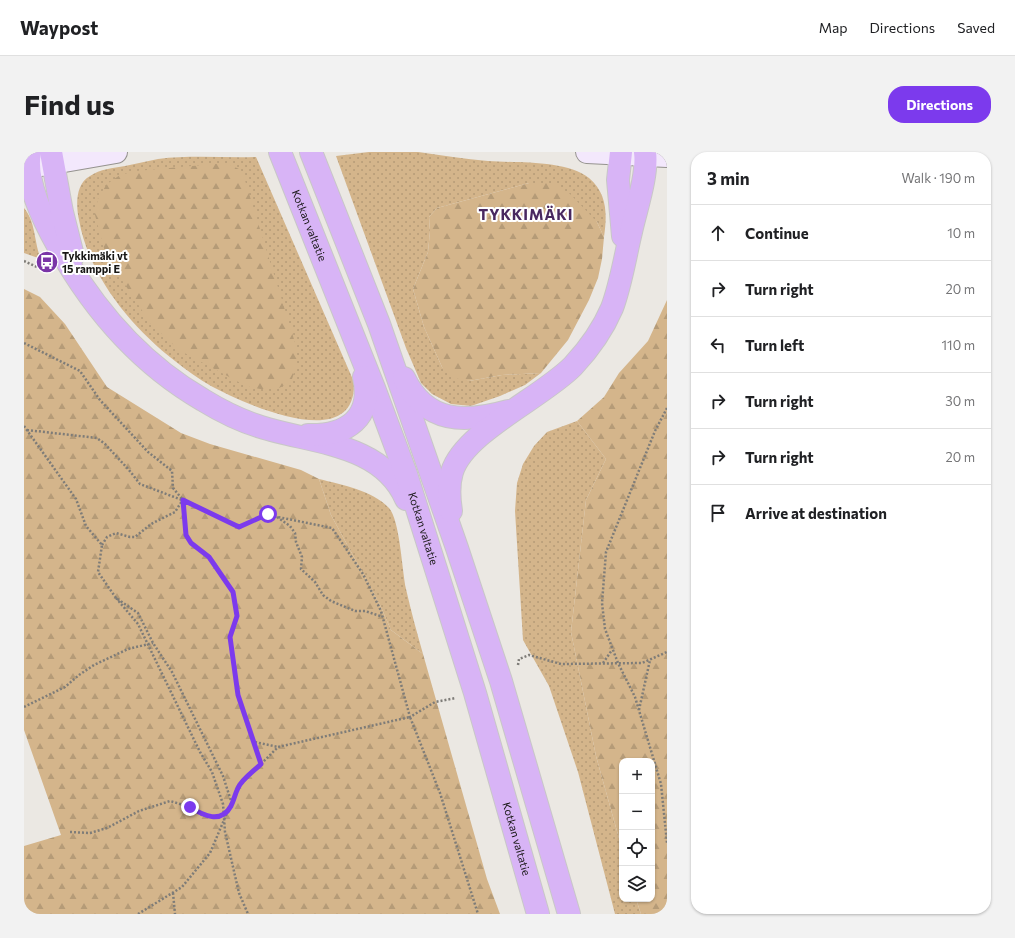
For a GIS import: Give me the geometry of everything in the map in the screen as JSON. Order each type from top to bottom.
[{"type":"highway","name":"Kotkan valtatie","points":[[280,152],[401,459],[475,693],[538,914]]},
{"type":"highway","points":[[311,152],[379,324],[457,548],[503,688],[569,914]]},
{"type":"highway","points":[[621,153],[618,180],[624,240],[623,267]]},
{"type":"highway","points":[[457,548],[449,500],[449,483],[452,471],[465,450],[513,410],[556,382],[587,349],[600,330],[611,309],[619,288],[639,197],[645,153]]},
{"type":"highway","points":[[53,157],[62,212],[74,258],[102,312]]},
{"type":"highway","points":[[28,162],[33,191],[49,230],[75,274],[102,312],[128,344],[150,364],[188,391],[239,418],[260,427],[358,454],[375,461],[396,480],[403,492],[439,577]]},
{"type":"highway","points":[[379,324],[406,381],[414,394],[424,405],[436,413],[448,417],[466,419],[483,418],[513,410]]},
{"type":"highway","points":[[287,434],[331,434],[350,425],[358,416],[364,407],[367,396],[357,346]]},
{"type":"main road","points":[[28,162],[53,157],[116,152]]},
{"type":"main road","points":[[587,152],[645,153],[667,156]]},
{"type":"path","points":[[24,261],[37,266],[51,268]]},
{"type":"path","points":[[24,343],[80,371],[100,400],[148,452],[172,471],[173,488],[183,500],[186,535],[191,543],[209,557],[233,592],[237,616],[230,637],[236,669],[238,695],[255,742],[261,764]]},
{"type":"path","points":[[667,408],[655,431],[606,552],[602,603],[605,629],[618,663],[635,697],[661,784],[667,842]]},
{"type":"path","points":[[24,426],[76,499],[86,526],[102,545]]},
{"type":"path","points":[[26,430],[97,438],[105,444],[140,484],[183,500],[239,527],[268,514],[332,528],[363,574],[383,617],[410,717],[440,793],[478,914]]},
{"type":"path","points":[[183,500],[175,512],[151,524],[135,537],[116,533],[107,537],[102,545],[98,572],[119,604],[138,624],[200,752],[212,772],[225,814],[225,832],[239,893],[248,914]]},
{"type":"path","points":[[275,516],[290,526],[295,533],[296,542],[302,556],[301,569],[315,582],[323,595],[331,601],[355,611],[365,611],[383,617]]},
{"type":"path","points":[[116,598],[138,613],[153,643],[172,672],[223,776],[232,805]]},
{"type":"path","points":[[24,707],[65,688],[79,674],[94,664],[128,649],[153,643]]},
{"type":"path","points":[[603,663],[613,650]]},
{"type":"path","points":[[518,665],[519,659],[529,656],[561,664],[642,663],[667,652]]},
{"type":"path","points":[[639,710],[650,660]]},
{"type":"path","points":[[255,742],[278,747],[410,717],[435,702],[458,698]]},
{"type":"path","points":[[140,913],[182,887],[210,853],[225,814],[232,805],[238,787],[278,747]]},
{"type":"path","points":[[70,832],[90,833],[107,828],[139,811],[170,801],[190,807],[202,815],[216,818],[225,814]]},
{"type":"path","points":[[173,893],[175,914]]},
{"type":"green space","points":[[369,152],[418,152],[488,161],[555,165],[579,172],[589,178],[600,191],[606,213],[604,237],[597,222],[529,183],[437,208],[429,217],[430,231],[428,252],[413,289],[424,327],[442,367],[469,381],[502,375],[541,373],[525,385],[471,406],[451,404],[432,394],[421,383],[406,348],[336,156]]},
{"type":"green space","points":[[195,157],[256,157],[354,382],[350,404],[337,416],[319,420],[296,418],[271,412],[226,394],[193,374],[179,364],[143,332],[114,299],[92,261],[84,241],[78,214],[77,202],[79,190],[85,180],[98,172],[158,159]]},
{"type":"green space","points":[[226,163],[239,169],[243,174],[297,349],[297,364],[291,382],[277,389],[260,389],[246,386],[179,350],[151,324],[106,256],[95,215],[98,198],[107,184],[120,175],[136,171]]},
{"type":"green space","points":[[529,183],[553,183],[570,194],[597,222],[604,237],[602,259],[598,278],[589,300],[568,340],[541,373],[502,375],[469,381],[454,378],[442,367],[424,327],[413,289],[428,252],[430,231],[429,217],[437,208]]},
{"type":"green space","points":[[24,208],[33,226],[41,259],[24,253]]},
{"type":"green space","points":[[24,289],[40,297],[65,324],[107,387],[181,433],[210,444],[301,470],[319,479],[331,515],[380,605],[391,630],[423,654],[487,879],[500,914],[24,914],[24,846],[61,835],[24,730]]},
{"type":"green space","points":[[667,300],[667,914],[641,914],[637,902],[655,902],[655,758],[619,758],[619,838],[596,756],[571,632],[586,500],[606,459],[577,421],[604,397],[619,373],[648,341]]},
{"type":"green space","points":[[577,421],[606,459],[586,500],[571,632],[596,756],[619,838],[619,902],[637,902],[641,914],[615,914],[578,772],[549,686],[523,640],[515,511],[517,483],[523,464],[534,446],[547,432]]},
{"type":"green space","points":[[319,479],[365,492],[382,502],[393,514],[398,534],[406,589],[423,654],[391,630],[380,605],[331,515]]},
{"type":"place","name":"Tykkimäki vt 15 ramppi E","points":[[47,262]]},
{"type":"district","name":"TYKKIMÄKI","points":[[526,215]]},
{"type":"route","points":[[190,807],[202,815],[216,818],[225,814],[232,805],[238,787],[261,764],[255,742],[238,695],[236,669],[230,637],[237,616],[233,592],[209,557],[191,543],[186,535],[183,500],[239,527],[268,514]]}]
